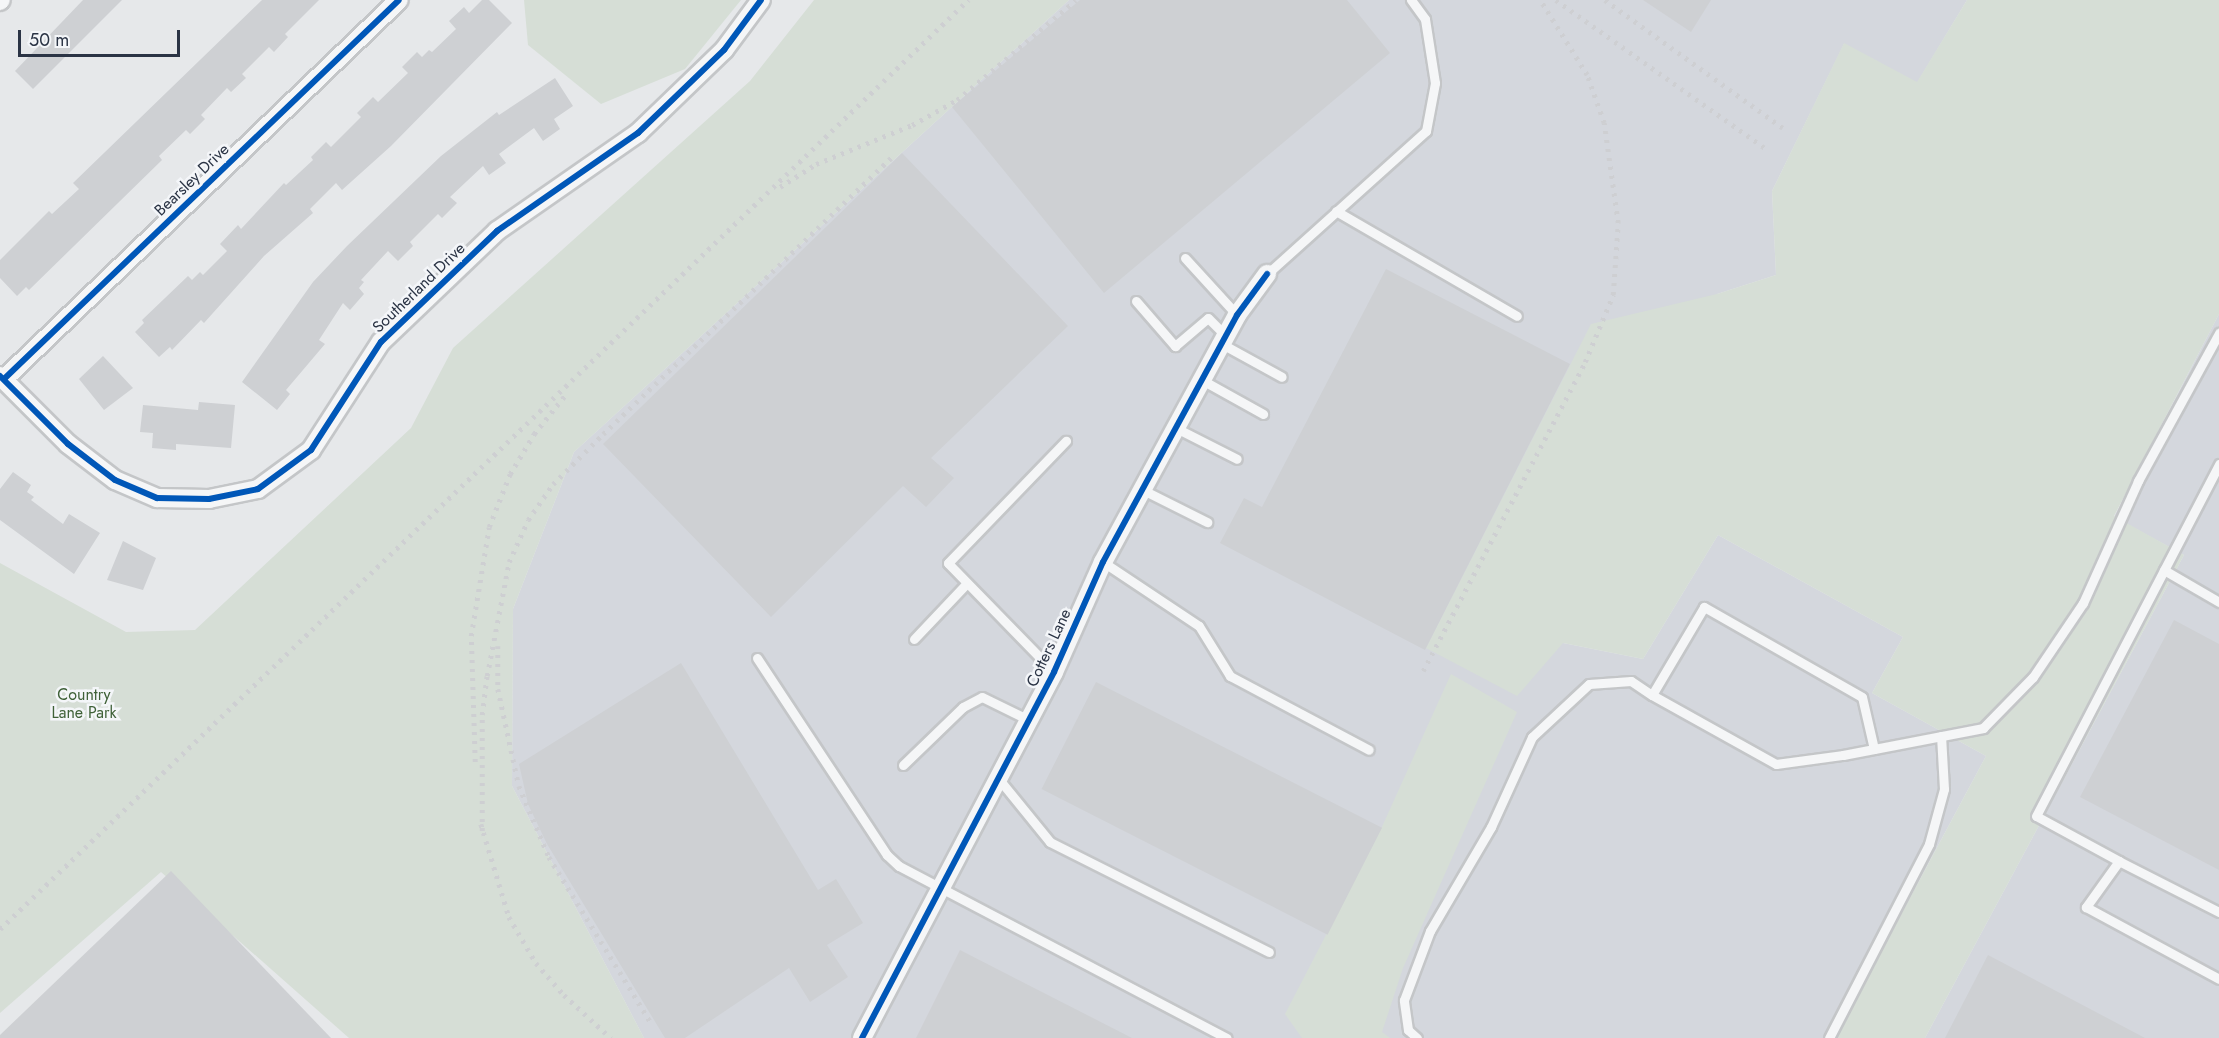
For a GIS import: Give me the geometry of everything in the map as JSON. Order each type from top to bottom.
[{"type":"street","name":"Bearsley Drive","points":[[2,378],[399,0]]},
{"type":"street","name":"Southerland Drive","points":[[2,378],[68,444],[115,480],[157,498],[209,499],[258,489],[311,450],[381,342],[497,231],[638,133],[724,50],[761,0]]},
{"type":"street","name":"Cotters Lane","points":[[862,1038],[1054,672],[1103,562],[1237,315],[1267,274]]},
{"type":"lane","points":[[1267,274],[1426,131],[1435,84],[1425,19],[1410,0]]},
{"type":"lane","points":[[1336,211],[1517,316]]},
{"type":"lane","points":[[1185,258],[1237,315]]},
{"type":"lane","points":[[1136,301],[1174,346],[1208,318],[1224,340],[1282,377]]},
{"type":"lane","points":[[1417,1038],[1408,1030],[1404,1000],[1430,931],[1491,827],[1532,737],[1589,684],[1631,681],[1776,764],[1874,749],[1983,728],[2032,677],[2083,603],[2138,481],[2219,333]]},
{"type":"lane","points":[[1202,380],[1263,414]]},
{"type":"lane","points":[[1176,428],[1237,459]]},
{"type":"lane","points":[[1054,672],[948,563],[1066,441]]},
{"type":"lane","points":[[2219,464],[2036,816],[2219,912]]},
{"type":"lane","points":[[1143,490],[1207,522]]},
{"type":"lane","points":[[1103,562],[1199,626],[1230,676],[1369,750]]},
{"type":"lane","points":[[2164,570],[2219,602]]},
{"type":"lane","points":[[914,639],[967,583]]},
{"type":"lane","points":[[1653,695],[1704,607],[1862,698],[1874,749]]},
{"type":"lane","points":[[757,658],[886,855],[899,866],[1227,1038]]},
{"type":"lane","points":[[903,765],[963,707],[981,697],[1029,720]]},
{"type":"lane","points":[[1829,1038],[1929,844],[1944,789],[1941,736]]},
{"type":"lane","points":[[998,778],[1050,842],[1269,952]]},
{"type":"lane","points":[[2119,861],[2086,907],[2219,979]]},
{"type":"shaded area","points":[[1069,0],[1967,0],[1917,83],[1844,44],[1772,191],[1776,275],[1717,294],[1563,643],[1643,659],[1718,535],[1903,637],[1872,693],[1986,756],[1835,1038],[644,1038],[512,786],[513,609],[574,452]]},
{"type":"shaded area","points":[[2219,314],[2219,1038],[1925,1038],[2184,555],[2114,517]]},
{"type":"green space","points":[[524,0],[741,0],[685,69],[601,104],[528,45]]},
{"type":"green space","name":"Country Lane Park","points":[[814,0],[1069,0],[574,452],[513,609],[512,786],[644,1038],[349,1038],[161,872],[0,1013],[0,563],[126,632],[195,630],[411,428],[453,348],[750,81]]},
{"type":"green space","points":[[1967,0],[2219,0],[2219,314],[2114,516],[2184,555],[1925,1038],[1835,1038],[1986,756],[1872,693],[1903,637],[1718,535],[1643,659],[1563,643],[1517,696],[1426,648],[1591,324],[1717,294],[1776,275],[1772,191],[1844,43],[1917,82]]},
{"type":"green space","points":[[1451,674],[1517,712],[1403,968],[1382,1032],[1390,1038],[1302,1038],[1285,1014],[1381,829]]},
{"type":"building","points":[[83,0],[122,0],[33,89],[15,71]]},
{"type":"building","points":[[262,0],[319,0],[285,34],[288,37],[274,52],[269,47],[242,74],[246,78],[231,92],[227,88],[201,115],[205,119],[190,134],[186,130],[159,156],[162,160],[29,290],[26,287],[17,296],[0,278],[0,260],[49,211],[52,214],[79,189],[73,183]]},
{"type":"building","points":[[482,0],[489,0],[512,23],[391,146],[342,190],[336,183],[310,209],[313,213],[264,256],[204,323],[201,320],[172,350],[170,347],[159,357],[135,332],[144,323],[142,320],[188,276],[192,280],[200,272],[203,275],[227,251],[220,244],[238,225],[241,229],[284,183],[286,185],[313,160],[311,157],[326,142],[331,147],[361,117],[357,113],[373,97],[378,102],[408,73],[402,67],[417,52],[422,57],[429,50],[432,52],[456,29],[449,21],[464,7],[469,13]]},
{"type":"building","points":[[1080,0],[1347,0],[1390,53],[1104,293],[952,107]]},
{"type":"building","points":[[1643,0],[1711,0],[1691,32]]},
{"type":"building","points":[[555,78],[573,106],[554,119],[560,129],[543,141],[534,128],[499,154],[506,163],[489,175],[483,166],[450,197],[457,203],[442,218],[438,214],[410,242],[413,246],[398,261],[388,251],[361,280],[364,282],[359,288],[364,294],[350,310],[343,303],[319,340],[325,344],[286,390],[290,394],[277,410],[242,382],[313,282],[347,246],[441,156],[497,112],[499,115]]},
{"type":"building","points":[[902,153],[1068,326],[931,458],[954,478],[926,507],[903,486],[771,617],[603,444]]},
{"type":"building","points":[[1386,269],[1570,364],[1425,650],[1220,543],[1244,498],[1262,507]]},
{"type":"building","points":[[103,356],[133,388],[104,410],[79,379]]},
{"type":"building","points":[[199,402],[235,405],[231,448],[176,444],[176,450],[152,448],[153,433],[140,432],[143,405],[198,410]]},
{"type":"building","points":[[13,472],[31,485],[27,492],[34,497],[31,500],[63,524],[69,514],[100,533],[74,574],[0,520],[0,489]]},
{"type":"building","points":[[123,541],[156,558],[143,590],[107,580]]},
{"type":"building","points":[[2174,620],[2219,644],[2219,870],[2080,797]]},
{"type":"building","points":[[681,663],[818,890],[836,879],[863,923],[827,945],[848,977],[810,1002],[789,968],[685,1038],[665,1038],[547,844],[528,804],[519,764]]},
{"type":"building","points":[[1096,682],[1382,828],[1328,935],[1042,789]]},
{"type":"building","points":[[171,871],[331,1038],[0,1038],[0,1035]]},
{"type":"building","points":[[960,950],[1132,1038],[916,1038]]},
{"type":"building","points":[[1988,955],[2145,1038],[1945,1038]]},
{"type":"railway","points":[[0,929],[968,0]]},
{"type":"railway","points":[[780,187],[816,164],[912,125],[957,100],[1076,0]]},
{"type":"railway","points":[[1423,671],[1585,362],[1613,295],[1618,223],[1604,123],[1587,75],[1540,0]]},
{"type":"railway","points":[[1556,0],[1768,150]]},
{"type":"railway","points":[[1605,0],[1783,128]]},
{"type":"railway","points":[[482,831],[482,715],[487,676],[509,562],[528,520],[553,484],[603,434],[892,157]]},
{"type":"railway","points":[[475,762],[471,636],[489,527],[510,474],[534,434],[567,393]]},
{"type":"railway","points":[[498,646],[498,689],[519,786],[549,857],[651,1023]]},
{"type":"railway","points":[[481,824],[509,917],[536,963],[564,995],[611,1038]]},
{"type":"cycle path","points":[[4,379],[399,0]]},
{"type":"cycle path","points":[[0,376],[68,444],[115,480],[157,498],[209,499],[258,489],[311,450],[381,342],[497,231],[638,133],[724,50],[761,0]]},
{"type":"cycle path","points":[[862,1038],[1054,672],[1103,562],[1237,315],[1267,274]]}]
